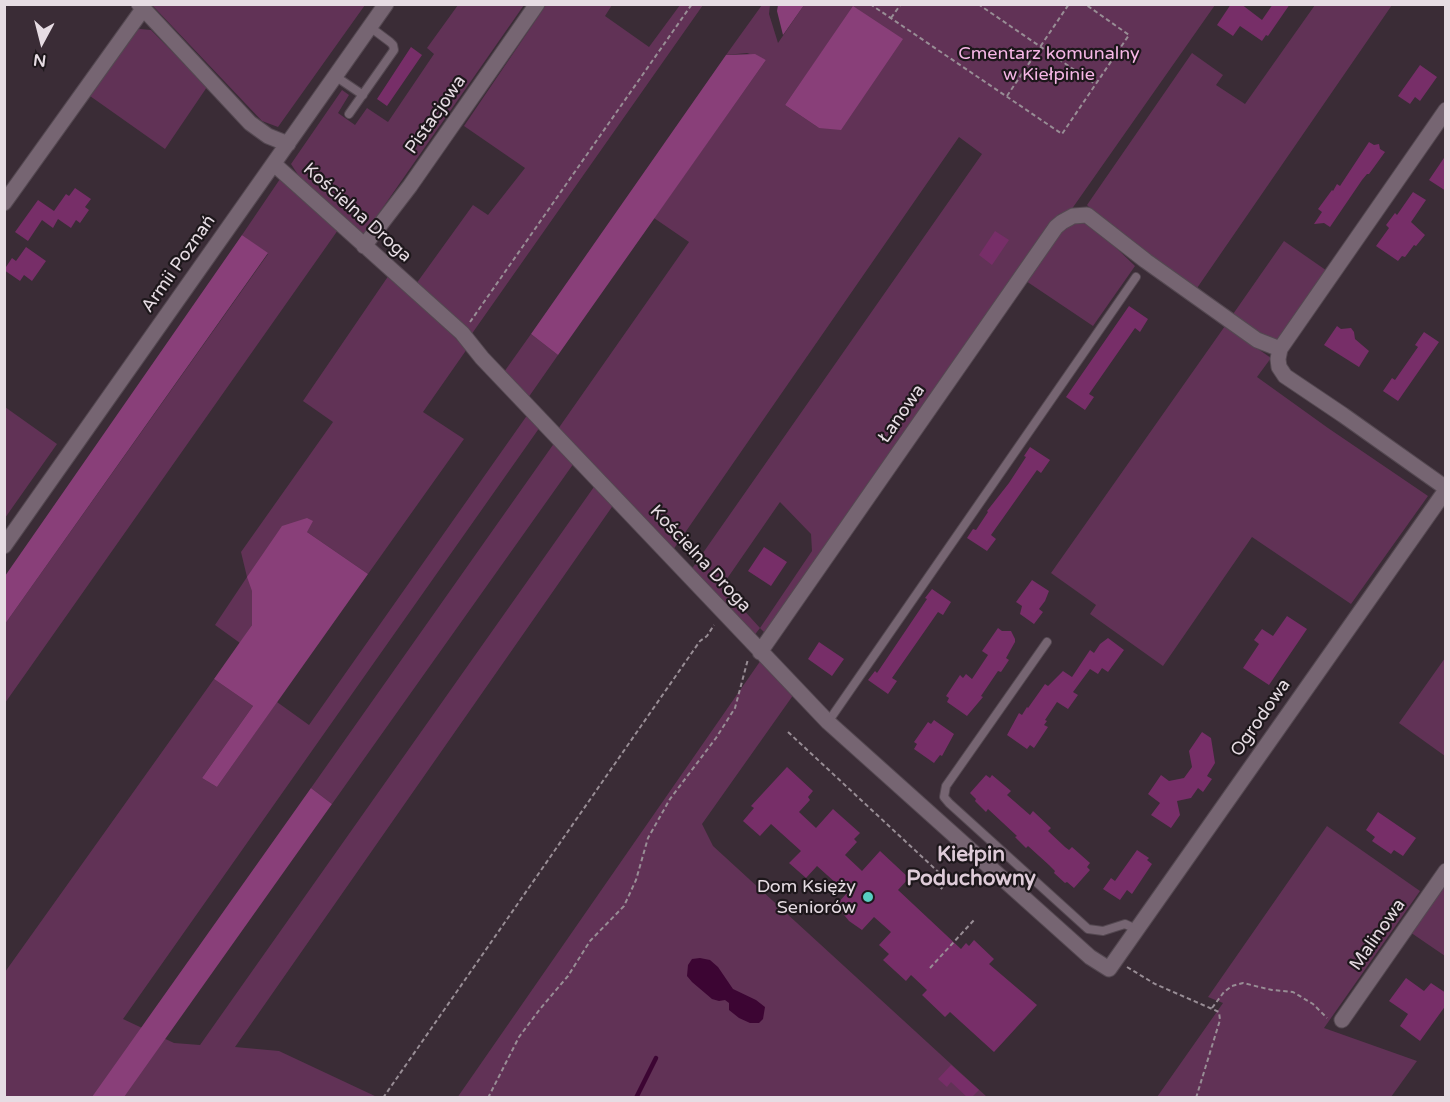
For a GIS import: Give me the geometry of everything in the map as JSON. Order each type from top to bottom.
[{"type":"street","name":"Armii Poznań","points":[[4,546],[386,4]]},
{"type":"street","name":"Pistacjowa","points":[[364,246],[410,186],[537,4]]},
{"type":"street","points":[[4,203],[141,7],[250,123],[268,136],[288,144]]},
{"type":"street","points":[[1446,110],[1280,349],[1278,359],[1279,368],[1285,376],[1446,489]]},
{"type":"street","name":"Kościelna Droga","points":[[274,164],[462,333],[482,358],[828,722],[1090,957],[1112,964]]},
{"type":"street","name":"Łanowa","points":[[756,648],[1056,227],[1073,216],[1087,215],[1146,261],[1257,340],[1280,349]]},
{"type":"street","name":"Ogrodowa","points":[[1112,964],[1446,489]]},
{"type":"street","name":"Malinowa","points":[[1342,1020],[1446,871]]},
{"type":"lane","points":[[349,114],[394,50],[390,42],[370,27]]},
{"type":"lane","points":[[335,76],[363,95]]},
{"type":"lane","points":[[828,722],[1136,277]]},
{"type":"lane","points":[[1047,642],[946,786],[944,797],[1088,929],[1103,931],[1125,924],[1136,929]]},
{"type":"path","points":[[462,333],[692,4]]},
{"type":"path","points":[[870,4],[1062,134],[1129,35],[1084,4]]},
{"type":"path","points":[[891,18],[901,4]]},
{"type":"path","points":[[978,4],[1096,84]]},
{"type":"path","points":[[1006,97],[1069,4]]},
{"type":"path","points":[[383,1098],[687,660],[724,613]]},
{"type":"path","points":[[488,1098],[519,1037],[568,976],[590,941],[624,906],[636,880],[648,838],[670,799],[716,738],[735,708],[741,681],[756,648]]},
{"type":"path","points":[[788,732],[948,881],[940,890]]},
{"type":"path","points":[[930,968],[974,920]]},
{"type":"path","points":[[1112,964],[1219,1012],[1220,1017],[1196,1098]]},
{"type":"path","points":[[1212,1008],[1224,992],[1232,986],[1243,983],[1293,992],[1313,1004],[1326,1017],[1342,1020]]},
{"type":"green space","points":[[152,5],[365,5],[278,127],[262,121]]},
{"type":"green space","points":[[458,5],[524,5],[363,236],[304,184],[291,164],[342,90],[349,95],[338,113],[355,125],[367,108],[388,122],[434,54],[427,48]]},
{"type":"green space","points":[[546,5],[612,5],[605,16],[649,47],[680,5],[703,5],[471,335],[416,284],[473,205],[488,215],[525,168],[464,126]]},
{"type":"green space","name":"Cmentarz komunalny w Kiełpinie","points":[[762,5],[770,5],[769,14],[778,43],[804,5],[1215,5],[1069,213],[1059,214],[765,633],[760,628],[753,637],[691,570],[982,154],[959,137],[673,550],[558,429],[689,242],[654,218],[766,60],[747,53],[726,55]],"holes":[[[824,49],[819,128],[785,105]],[[780,502],[811,534],[812,551],[760,628],[722,586]]]},
{"type":"green space","points":[[1315,5],[1392,5],[1195,291],[1103,222],[1087,205],[1192,53],[1223,75],[1216,85],[1245,104]]},
{"type":"green space","points":[[135,30],[151,30],[207,87],[165,149],[90,96]]},
{"type":"green space","points":[[280,179],[338,230],[5,703],[5,624],[268,254],[242,235]]},
{"type":"green space","points":[[1081,220],[1109,241],[1135,266],[1093,326],[1026,281],[1065,225]]},
{"type":"green space","points":[[1284,241],[1330,273],[1279,340],[1268,340],[1231,317]]},
{"type":"green space","points":[[389,275],[467,349],[423,412],[464,439],[368,574],[307,532],[252,591],[252,625],[240,643],[215,625],[247,577],[241,552],[333,422],[303,401]]},
{"type":"green space","points":[[1225,326],[1271,358],[1257,377],[1428,496],[1351,604],[1252,537],[1163,666],[1090,614],[1096,605],[1051,573]]},
{"type":"green space","points":[[531,334],[558,355],[528,398],[504,372]]},
{"type":"green space","points":[[5,407],[57,444],[5,518]]},
{"type":"green space","points":[[528,414],[540,427],[123,1019],[174,1043],[200,1045],[596,484],[614,504],[235,1047],[279,1051],[377,1097],[5,1098],[5,972],[214,679],[253,706],[202,778],[217,787],[277,702],[309,725]]},
{"type":"green space","points":[[555,442],[574,463],[332,804],[311,788]]},
{"type":"green space","points":[[1445,658],[1445,756],[1399,723]]},
{"type":"green space","points":[[761,660],[794,694],[702,824],[713,846],[987,1097],[457,1098]]},
{"type":"green space","points":[[1327,826],[1420,891],[1324,1028],[1417,1061],[1391,1097],[1157,1097],[1223,1003],[1208,997]]},
{"type":"green space","points":[[1445,874],[1445,956],[1407,930]]},
{"type":"shaded area","points":[[778,5],[804,5],[783,35],[777,11]]},
{"type":"shaded area","points":[[853,6],[903,39],[841,130],[819,128],[785,105]]},
{"type":"shaded area","points":[[755,54],[766,60],[558,355],[531,334],[726,55]]},
{"type":"shaded area","points":[[242,235],[268,253],[5,624],[5,576]]},
{"type":"shaded area","points":[[307,518],[313,521],[307,532],[368,574],[217,787],[202,778],[253,706],[214,679],[252,625],[252,591],[247,577],[282,526]]},
{"type":"shaded area","points":[[311,788],[332,804],[124,1097],[92,1097]]},
{"type":"shaded area","points":[[692,959],[710,960],[718,967],[733,989],[765,1007],[763,1019],[759,1023],[750,1023],[739,1018],[729,1010],[729,1003],[725,1000],[712,999],[692,982],[687,976],[688,965]]},
{"type":"building","points":[[1231,4],[1241,4],[1262,20],[1273,4],[1290,4],[1262,41],[1240,26],[1233,36],[1217,25]]},
{"type":"building","points":[[411,47],[422,55],[387,106],[377,99]]},
{"type":"building","points":[[1420,65],[1437,77],[1420,101],[1415,97],[1410,104],[1398,96]]},
{"type":"building","points":[[1369,142],[1374,145],[1379,144],[1380,149],[1385,152],[1362,180],[1330,227],[1324,223],[1314,224],[1322,212],[1318,209],[1337,184],[1340,186]]},
{"type":"building","points":[[1446,155],[1446,191],[1429,180]]},
{"type":"building","points":[[75,188],[91,199],[85,207],[89,210],[80,223],[76,220],[71,228],[58,219],[53,228],[42,220],[28,241],[15,232],[38,200],[54,211],[66,194],[69,196]]},
{"type":"building","points":[[1413,192],[1426,200],[1411,222],[1425,235],[1405,257],[1402,256],[1398,261],[1376,246],[1389,228],[1386,225],[1395,213],[1397,215]]},
{"type":"building","points":[[995,231],[1009,240],[992,265],[979,255]]},
{"type":"building","points":[[26,247],[46,261],[32,281],[24,275],[20,281],[4,270],[12,258],[16,261]]},
{"type":"building","points":[[1129,306],[1148,319],[1140,332],[1135,328],[1089,394],[1094,397],[1085,410],[1066,397]]},
{"type":"building","points":[[1337,326],[1341,329],[1351,328],[1355,339],[1369,351],[1359,367],[1324,345]]},
{"type":"building","points":[[1424,332],[1439,342],[1398,401],[1383,391],[1392,378],[1395,380],[1418,347],[1415,345]]},
{"type":"building","points":[[1030,447],[1050,460],[1041,473],[1037,470],[991,535],[996,539],[987,551],[967,538],[973,529],[976,530],[987,511],[1009,483]]},
{"type":"building","points":[[764,547],[787,562],[771,586],[748,571]]},
{"type":"building","points":[[1032,580],[1049,591],[1039,609],[1043,612],[1034,624],[1020,614],[1022,606],[1016,602]]},
{"type":"building","points":[[932,589],[951,602],[943,615],[938,612],[892,678],[897,681],[888,694],[868,680],[875,671],[877,673]]},
{"type":"building","points":[[1287,616],[1307,629],[1269,685],[1243,668],[1259,644],[1254,640],[1262,629],[1273,636]]},
{"type":"building","points":[[998,628],[1002,631],[1011,631],[1015,639],[1006,658],[1009,660],[1001,672],[998,671],[981,696],[983,697],[967,716],[947,702],[949,698],[946,696],[960,675],[963,678],[966,674],[972,679],[988,655],[982,651]]},
{"type":"building","points":[[1108,638],[1124,650],[1108,672],[1102,668],[1098,674],[1090,669],[1073,692],[1078,695],[1068,709],[1057,702],[1045,720],[1047,721],[1044,725],[1048,727],[1034,748],[1030,745],[1027,749],[1007,735],[1019,713],[1022,715],[1045,684],[1048,686],[1063,671],[1072,677],[1090,650],[1094,653]]},
{"type":"building","points":[[819,642],[844,659],[832,676],[808,659]]},
{"type":"building","points":[[934,720],[954,734],[942,756],[940,755],[934,763],[914,749],[917,744],[914,742],[928,722],[931,724]]},
{"type":"building","points":[[1202,732],[1211,738],[1215,763],[1207,776],[1212,779],[1203,792],[1198,788],[1191,798],[1177,801],[1180,815],[1171,828],[1151,815],[1160,803],[1148,794],[1161,775],[1169,781],[1184,778],[1192,767],[1189,751]]},
{"type":"building","points":[[787,767],[813,791],[808,797],[810,800],[799,812],[816,828],[833,809],[860,833],[854,839],[857,842],[845,855],[862,871],[880,851],[909,878],[898,890],[961,949],[966,943],[969,946],[974,940],[994,959],[989,964],[1037,1005],[994,1052],[950,1012],[945,1017],[922,995],[927,990],[911,975],[906,981],[883,960],[889,954],[879,945],[891,932],[874,917],[862,930],[849,921],[836,905],[847,893],[817,866],[806,878],[789,863],[801,851],[771,824],[760,836],[743,821],[754,808],[751,806]]},
{"type":"building","points":[[986,775],[990,778],[992,775],[1011,791],[1007,795],[1030,815],[1033,811],[1051,828],[1048,831],[1065,847],[1069,850],[1072,847],[1090,863],[1087,867],[1090,870],[1074,888],[1054,873],[1055,871],[1028,846],[1026,848],[1015,837],[1017,836],[988,809],[986,812],[975,801],[976,799],[970,793]]},
{"type":"building","points":[[1378,812],[1416,838],[1403,856],[1394,850],[1391,854],[1372,841],[1375,837],[1366,830]]},
{"type":"building","points":[[1137,850],[1149,858],[1147,860],[1152,864],[1132,894],[1127,890],[1120,900],[1103,889],[1111,878],[1115,881]]},
{"type":"building","points":[[1406,978],[1424,991],[1431,983],[1446,993],[1446,1005],[1420,1041],[1400,1026],[1408,1014],[1389,1001]]},
{"type":"building","points":[[951,1065],[979,1090],[971,1098],[968,1098],[951,1082],[947,1087],[938,1079]]},
{"type":"waterway","points":[[636,1098],[656,1058]]},
{"type":"place","name":"Dom Księży Seniorów","points":[[868,897]]},
{"type":"district","name":"Kiełpin Poduchowny","points":[[971,867]]}]
